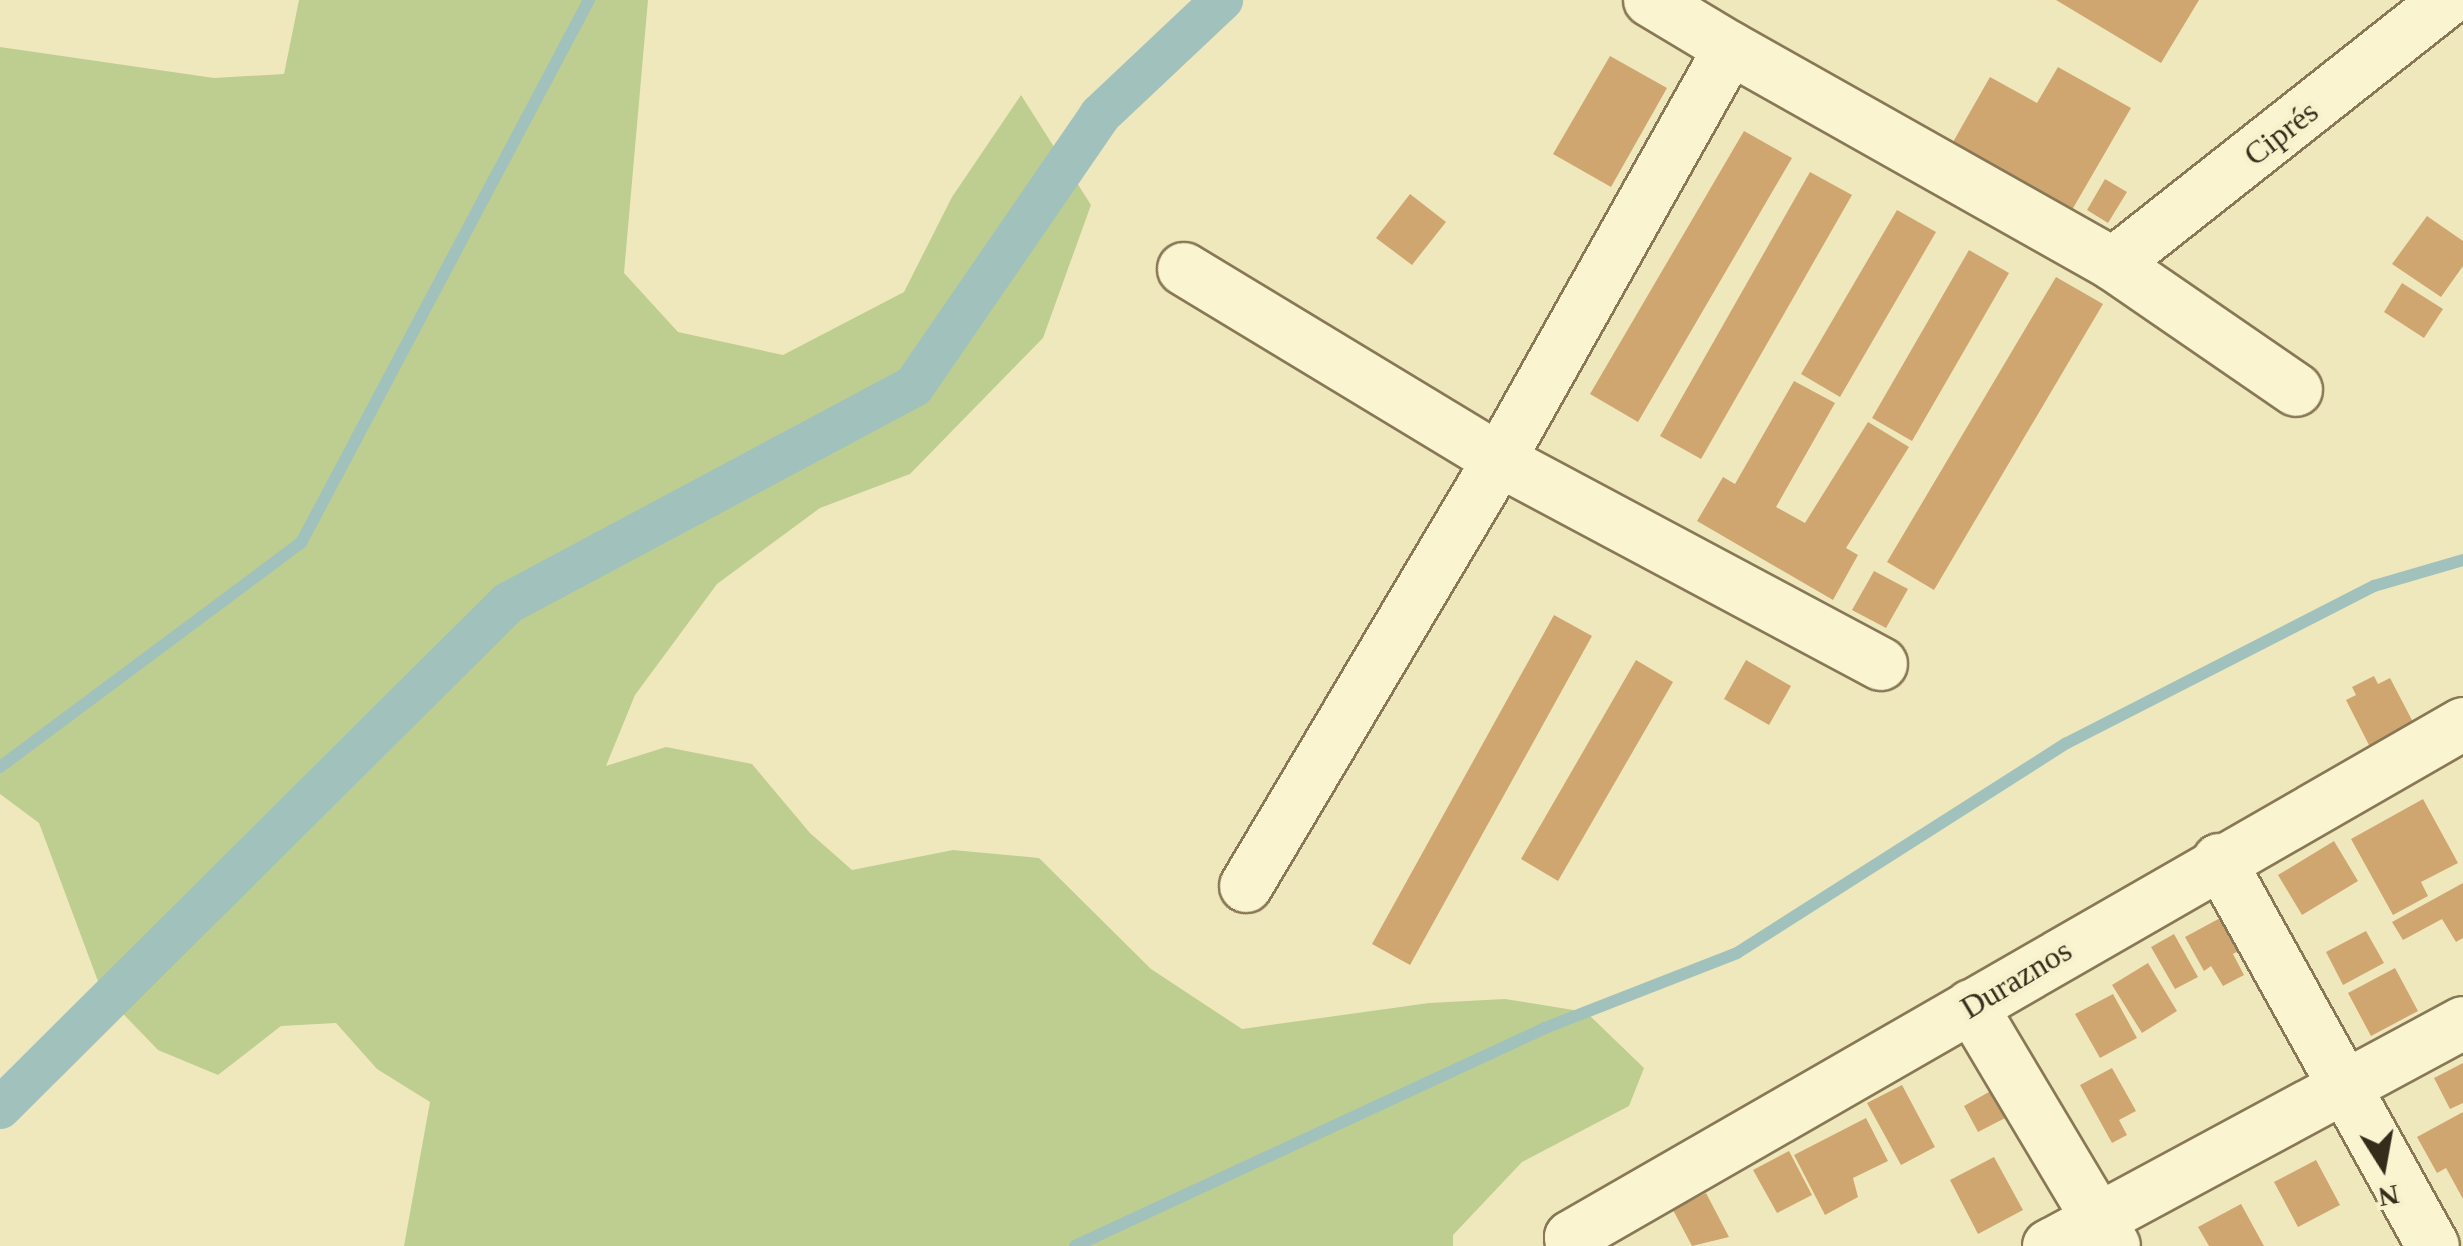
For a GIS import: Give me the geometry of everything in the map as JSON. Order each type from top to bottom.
[{"type":"street","points":[[1650,0],[2113,264],[2296,390]]},
{"type":"street","name":"Ciprés","points":[[2113,264],[2434,4]]},
{"type":"street","points":[[1246,886],[1499,460],[1730,48]]},
{"type":"street","points":[[1184,268],[1499,460],[1881,664]]},
{"type":"street","name":"Duraznos","points":[[1571,1242],[2218,860],[2463,724]]},
{"type":"street","points":[[2218,860],[2433,1246]]},
{"type":"street","points":[[1972,1006],[2107,1232]]},
{"type":"street","points":[[2049,1246],[2107,1232],[2346,1087],[2463,1024]]},
{"type":"green space","points":[[299,0],[648,0],[624,273],[678,332],[783,355],[904,292],[952,197],[1021,95],[1091,205],[1043,338],[910,474],[820,508],[717,584],[635,695],[606,766],[666,747],[752,764],[810,833],[852,870],[953,850],[1039,858],[1151,969],[1242,1029],[1429,1003],[1505,999],[1586,1012],[1644,1068],[1629,1106],[1522,1162],[1453,1235],[1453,1246],[404,1246],[430,1102],[377,1069],[336,1023],[281,1026],[218,1075],[158,1050],[102,992],[39,823],[0,794],[0,47],[214,78],[284,74]]},
{"type":"building","points":[[2056,0],[2199,0],[2161,63]]},
{"type":"building","points":[[1610,56],[1667,88],[1611,187],[1553,154]]},
{"type":"building","points":[[2058,67],[2131,108],[2072,210],[1953,142],[1990,77],[2037,103]]},
{"type":"building","points":[[1744,131],[1792,158],[1638,422],[1590,394]]},
{"type":"building","points":[[1810,172],[1852,195],[1701,459],[1660,436]]},
{"type":"building","points":[[2105,179],[2127,192],[2108,223],[2087,210]]},
{"type":"building","points":[[1410,194],[1446,222],[1412,265],[1376,238]]},
{"type":"building","points":[[1897,210],[1936,232],[1840,397],[1801,374]]},
{"type":"building","points":[[2427,216],[2463,241],[2463,266],[2441,297],[2392,264]]},
{"type":"building","points":[[1969,250],[2009,273],[1912,441],[1872,418]]},
{"type":"building","points":[[2056,277],[2103,304],[1934,590],[1887,562]]},
{"type":"building","points":[[2402,283],[2443,309],[2424,338],[2384,312]]},
{"type":"building","points":[[1794,381],[1835,403],[1776,507],[1805,523],[1868,422],[1909,447],[1846,548],[1858,555],[1833,600],[1697,521],[1723,477],[1735,484]]},
{"type":"building","points":[[1874,571],[1908,589],[1886,628],[1852,610]]},
{"type":"building","points":[[1554,615],[1592,636],[1410,965],[1372,944]]},
{"type":"building","points":[[1636,660],[1673,682],[1558,881],[1521,859]]},
{"type":"building","points":[[1746,660],[1791,686],[1769,725],[1724,699]]},
{"type":"building","points":[[2374,676],[2378,684],[2390,678],[2414,724],[2370,747],[2346,700],[2356,695],[2352,687]]},
{"type":"building","points":[[2423,799],[2458,863],[2421,882],[2428,896],[2393,915],[2351,839]]},
{"type":"building","points":[[2334,841],[2358,881],[2302,915],[2278,875]]},
{"type":"building","points":[[2463,883],[2463,938],[2456,942],[2442,919],[2403,940],[2392,922]]},
{"type":"building","points":[[2222,917],[2240,950],[2233,954],[2244,975],[2223,986],[2211,966],[2204,971],[2185,937]]},
{"type":"building","points":[[2366,931],[2384,963],[2343,985],[2326,952]]},
{"type":"building","points":[[2174,934],[2198,977],[2175,989],[2151,947]]},
{"type":"building","points":[[2148,963],[2177,1011],[2142,1033],[2112,985]]},
{"type":"building","points":[[2395,968],[2418,1011],[2371,1036],[2348,993]]},
{"type":"building","points":[[2113,994],[2137,1038],[2100,1058],[2075,1014]]},
{"type":"building","points":[[2463,1063],[2463,1103],[2450,1109],[2434,1078]]},
{"type":"building","points":[[2112,1068],[2136,1111],[2119,1120],[2127,1135],[2112,1143],[2080,1085]]},
{"type":"building","points":[[1902,1085],[1935,1147],[1901,1165],[1867,1103]]},
{"type":"building","points":[[1996,1088],[2011,1115],[1978,1132],[1964,1106]]},
{"type":"building","points":[[2463,1112],[2463,1199],[2446,1168],[2437,1173],[2417,1137]]},
{"type":"building","points":[[1866,1118],[1888,1161],[1853,1178],[1858,1197],[1825,1215],[1794,1155]]},
{"type":"building","points":[[1789,1151],[1812,1195],[1777,1213],[1753,1170]]},
{"type":"building","points":[[1994,1157],[2023,1210],[1978,1234],[1950,1180]]},
{"type":"building","points":[[2316,1160],[2340,1205],[2298,1227],[2274,1182]]},
{"type":"building","points":[[1706,1193],[1729,1237],[1692,1246],[1673,1210]]},
{"type":"building","points":[[2241,1204],[2264,1246],[2209,1246],[2198,1227]]},
{"type":"waterway","points":[[0,767],[301,543],[589,0]]},
{"type":"waterway","points":[[0,1108],[508,603],[914,386],[1100,115],[1222,0]]},
{"type":"waterway","points":[[1075,1246],[1545,1028],[1737,953],[2067,743],[2374,586],[2463,560]]}]
